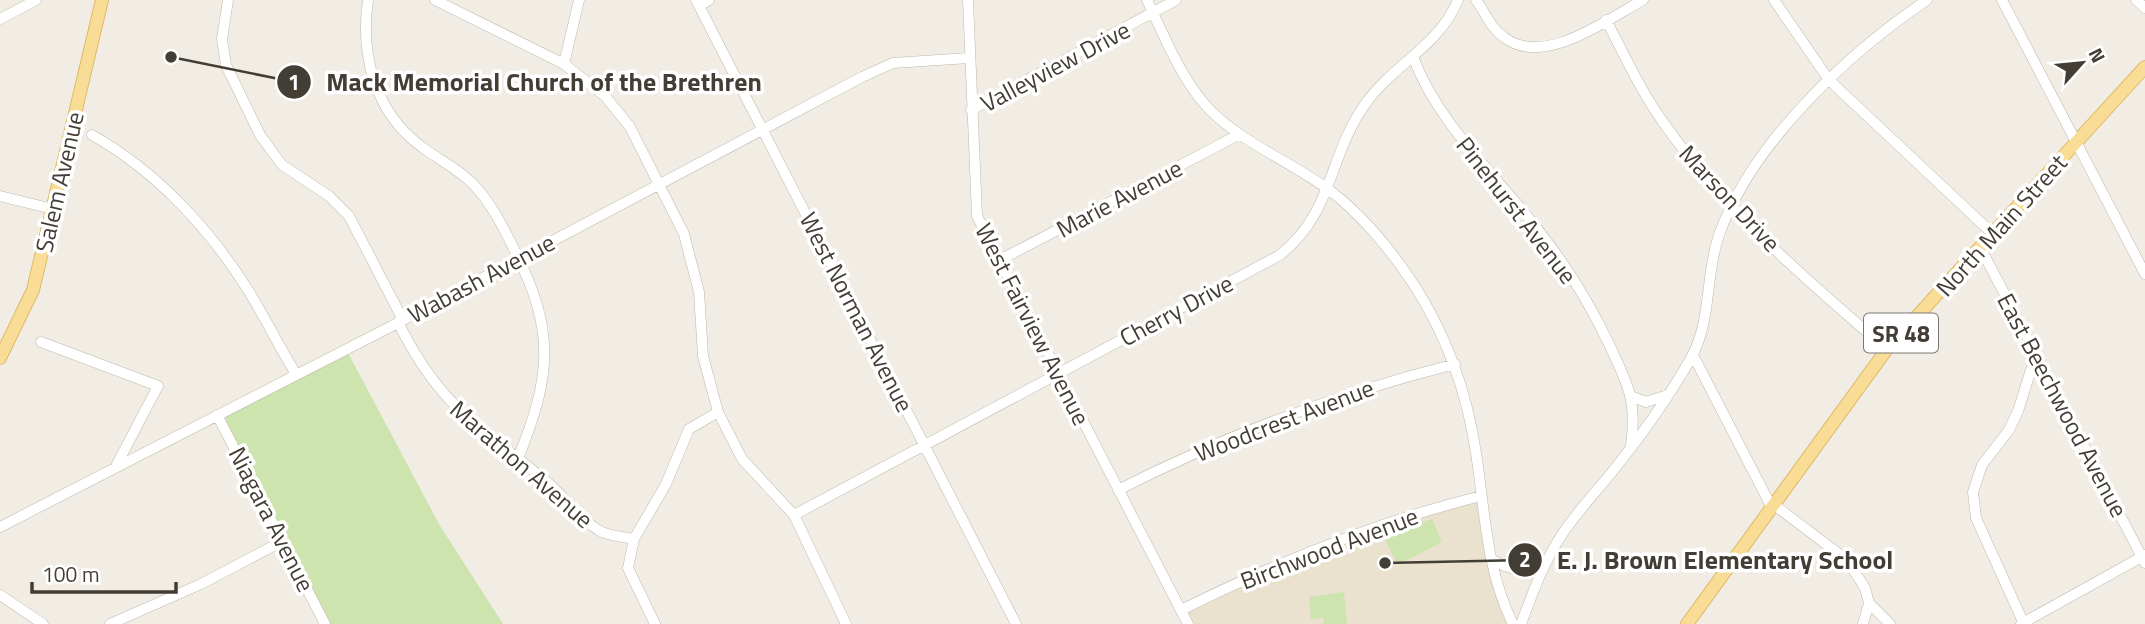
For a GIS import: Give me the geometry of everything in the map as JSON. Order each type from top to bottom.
[{"type":"main road","name":"Salem Avenue","points":[[0,358],[33,290],[102,0]]},
{"type":"main road","name":"North Main Street","points":[[1687,624],[1887,349],[2145,67]]},
{"type":"street","points":[[0,19],[36,0]]},
{"type":"street","name":"Marathon Avenue","points":[[228,0],[222,39],[226,65],[260,135],[282,165],[329,196],[349,216],[420,364],[451,405],[517,461],[549,484],[592,525],[604,533],[634,539]]},
{"type":"street","points":[[368,0],[367,54],[381,99],[412,139],[466,177],[485,198],[519,257],[538,304],[545,364],[538,408],[517,461]]},
{"type":"street","points":[[435,0],[564,64],[605,96],[621,114],[677,216],[693,263],[699,292],[702,356],[718,412],[732,443],[756,478],[794,515],[846,624]]},
{"type":"street","points":[[564,64],[579,0]]},
{"type":"street","points":[[697,3],[709,0]]},
{"type":"street","name":"West Fairview Avenue","points":[[968,0],[975,208],[999,261],[1188,624]]},
{"type":"street","points":[[1147,0],[1188,83],[1208,107],[1238,135],[1327,188],[1397,262],[1426,304],[1455,364],[1471,420],[1491,559],[1513,624]]},
{"type":"street","name":"Valleyview Drive","points":[[971,110],[1176,0]]},
{"type":"street","name":"Cherry Drive","points":[[794,515],[924,443],[1280,255],[1314,220],[1357,115],[1378,88],[1445,26],[1458,0]]},
{"type":"street","points":[[1476,0],[1503,37],[1531,48],[1556,45],[1643,0]]},
{"type":"street","points":[[1774,0],[1829,80],[1993,234]]},
{"type":"street","points":[[1521,624],[1545,563],[1573,518],[1645,431],[1693,355],[1705,318],[1714,250],[1731,205],[1774,142],[1829,80],[1882,33],[1927,0]]},
{"type":"street","points":[[2002,0],[2145,274]]},
{"type":"street","points":[[2136,0],[2145,8]]},
{"type":"street","name":"West Norman Avenue","points":[[697,3],[1016,624]]},
{"type":"street","name":"Marson Drive","points":[[1606,20],[1662,121],[1731,205],[1887,349]]},
{"type":"street","name":"Pinehurst Avenue","points":[[1413,57],[1420,78],[1451,125],[1534,225],[1576,285],[1606,338],[1633,397],[1630,446]]},
{"type":"street","name":"Wabash Avenue","points":[[0,527],[400,321],[884,66],[908,61],[969,58]]},
{"type":"street","points":[[92,135],[151,176],[204,230],[249,291],[296,374]]},
{"type":"street","name":"Marie Avenue","points":[[999,261],[1238,135]]},
{"type":"street","points":[[0,196],[53,209]]},
{"type":"street","name":"East Beechwood Avenue","points":[[1980,247],[2144,559]]},
{"type":"street","points":[[41,342],[158,386],[116,467]]},
{"type":"street","points":[[2036,354],[2018,411],[2009,430],[1982,465],[1973,492],[1976,518],[2023,624],[2144,559]]},
{"type":"street","points":[[1693,355],[1772,505],[1847,560],[1865,588],[1869,603],[1890,624]]},
{"type":"street","name":"Woodcrest Avenue","points":[[1118,490],[1169,464],[1279,418],[1356,391],[1455,364]]},
{"type":"street","points":[[1633,397],[1646,401],[1668,396]]},
{"type":"street","points":[[655,624],[628,568],[634,539],[666,484],[689,429],[718,412]]},
{"type":"street","name":"Niagara Avenue","points":[[218,415],[325,624]]},
{"type":"street","name":"Birchwood Avenue","points":[[1181,610],[1318,547],[1434,508],[1481,496]]},
{"type":"street","points":[[110,624],[201,584],[283,541]]},
{"type":"street","points":[[1491,559],[1515,570],[1530,570],[1545,563]]},
{"type":"street","points":[[0,595],[43,624]]},
{"type":"street","points":[[1863,624],[1869,603]]},
{"type":"shaded area","points":[[1481,496],[1513,624],[1188,624],[1181,610],[1267,568]]},
{"type":"green space","points":[[346,349],[439,524],[503,624],[325,624],[218,415]]},
{"type":"green space","points":[[1432,519],[1442,542],[1398,565],[1382,534]]},
{"type":"green space","points":[[1344,592],[1347,624],[1324,624],[1323,618],[1311,619],[1309,597]]},
{"type":"place","name":"Mack Memorial Church of the Brethren","points":[[171,57]]},
{"type":"place","name":"E. J. Brown Elementary School","points":[[1385,563]]}]
